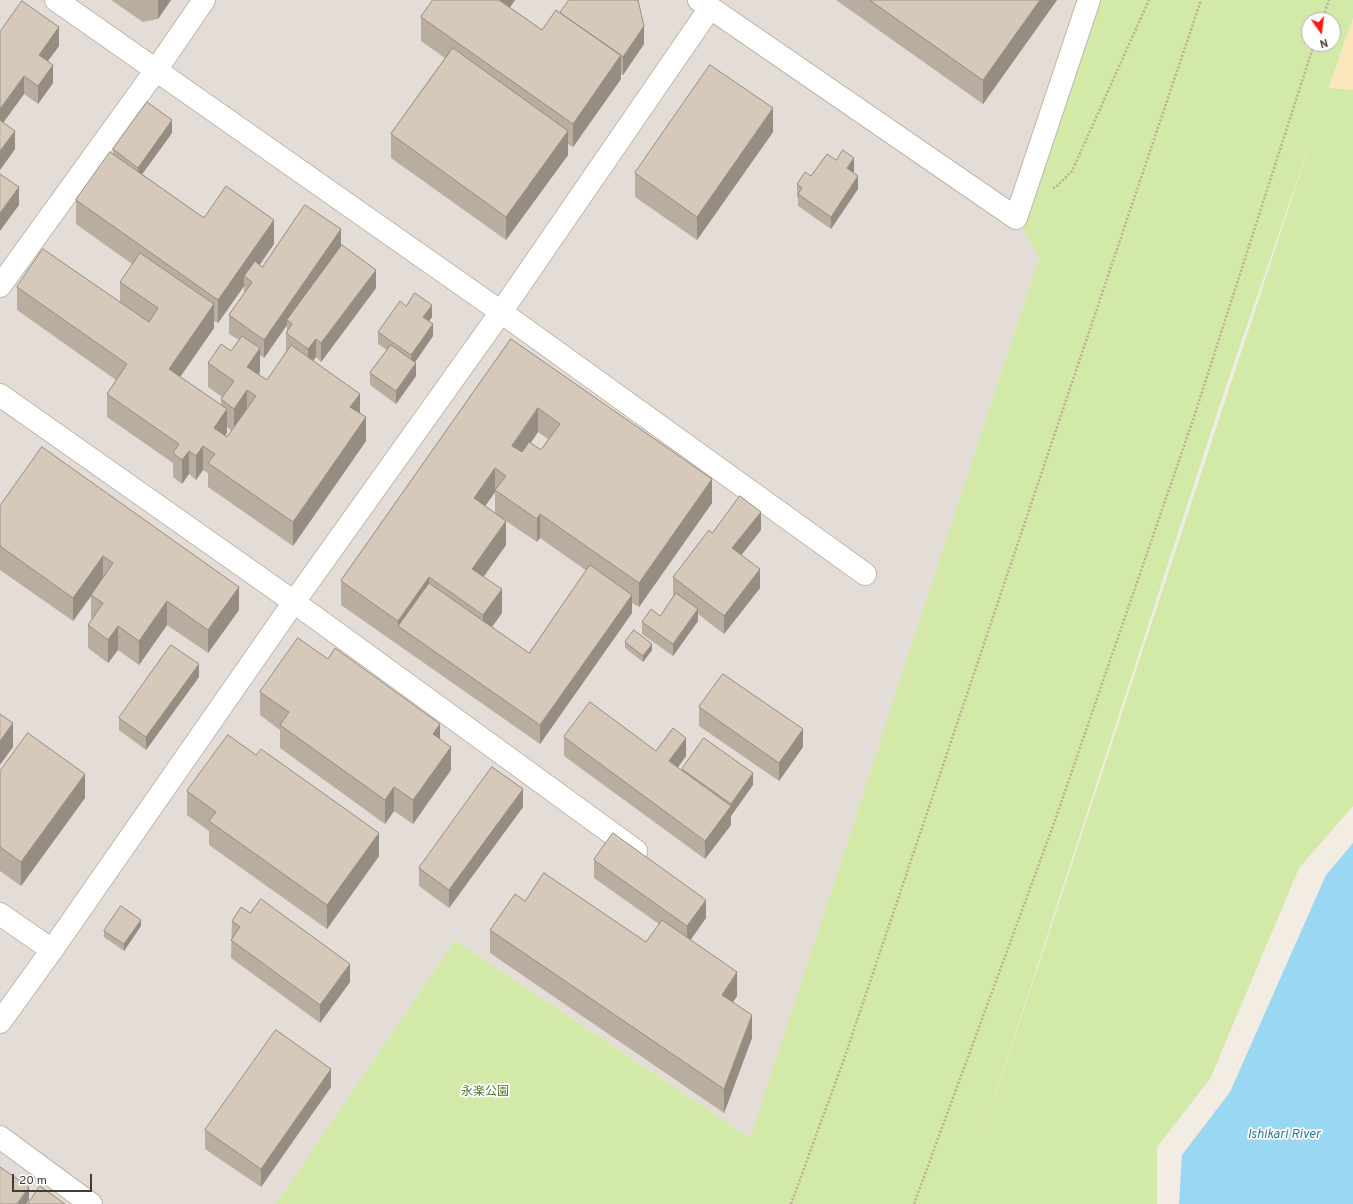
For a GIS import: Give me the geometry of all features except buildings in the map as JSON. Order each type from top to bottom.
[{"type":"street","points":[[56,0],[501,312],[865,574]]},
{"type":"street","points":[[0,286],[156,70],[204,0]]},
{"type":"street","points":[[0,1022],[52,950],[294,602],[501,312],[704,4],[1016,218],[1089,0]]},
{"type":"street","points":[[0,395],[294,602],[655,865]]},
{"type":"street","points":[[0,914],[52,950]]},
{"type":"street","points":[[0,1137],[91,1204]]},
{"type":"path","points":[[1022,200],[1056,187],[1072,171],[1150,0]]},
{"type":"path","points":[[791,1204],[846,1054],[1201,0]]},
{"type":"path","points":[[1324,12],[1328,0]]},
{"type":"path","points":[[914,1204],[1053,826],[1185,443],[1311,52]]},
{"type":"shaded area","points":[[0,0],[1089,0],[1016,217],[1039,257],[750,1138],[455,940],[276,1204],[0,1204]]},
{"type":"green space","name":"永楽公園","points":[[1089,0],[1353,0],[1353,18],[1329,87],[1353,90],[1353,806],[1299,868],[1210,1079],[1157,1147],[1157,1204],[276,1204],[455,940],[750,1138],[1039,257],[1016,218]],"holes":[[[1315,129],[974,1160],[1224,392]]]},
{"type":"sand","points":[[1353,18],[1353,90],[1329,88]]},
{"type":"water","name":"Ishikari River","points":[[1353,843],[1353,1204],[1179,1204],[1182,1155],[1230,1092],[1326,875]]}]
